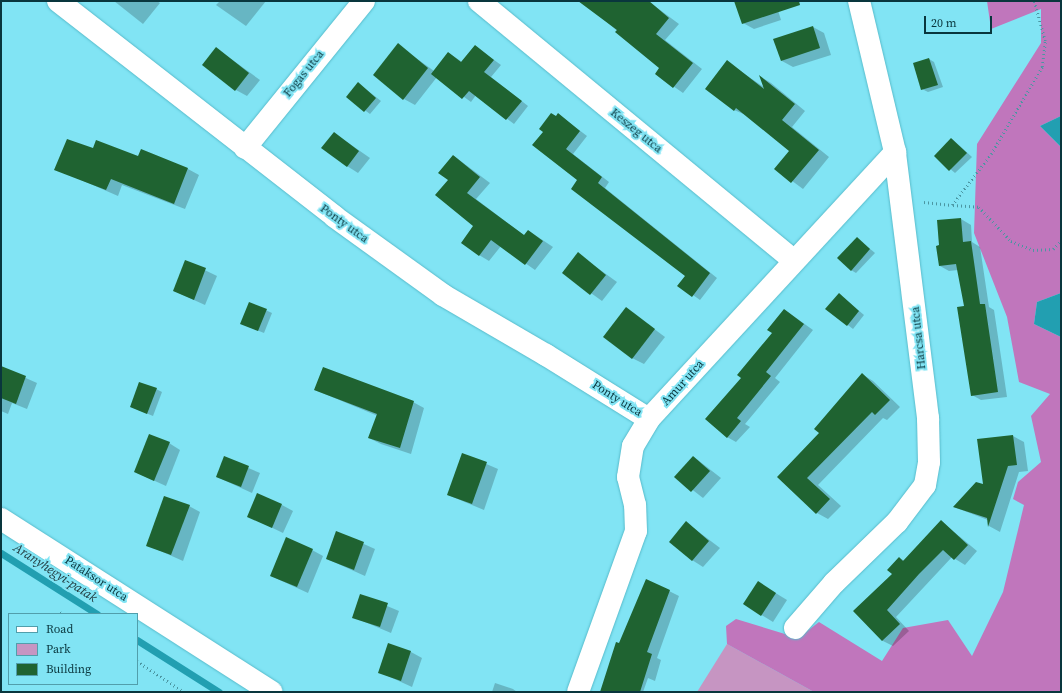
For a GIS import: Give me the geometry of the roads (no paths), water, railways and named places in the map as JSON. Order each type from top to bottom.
[{"type":"street","name":"Ponty utca","points":[[58,1],[335,218],[443,295],[546,355],[649,419]]},
{"type":"street","name":"Fogas utca","points":[[245,148],[364,1]]},
{"type":"street","name":"Keszeg utca","points":[[478,1],[794,260]]},
{"type":"street","name":"Harcsa utca","points":[[795,628],[834,583],[897,522],[925,485],[929,462],[928,418],[895,152],[859,1]]},
{"type":"street","name":"Amur utca","points":[[578,692],[636,531],[635,505],[628,477],[633,446],[649,419],[895,152]]},
{"type":"street","name":"Pataksor utca","points":[[1,518],[271,692]]},
{"type":"water","points":[[1061,116],[1061,147],[1040,126]]},
{"type":"water","points":[[1061,293],[1061,337],[1034,324],[1037,302]]},
{"type":"waterway","name":"Aranyhegyi-patak","points":[[1,553],[95,613]]},
{"type":"waterway","name":"Aranyhegyi-patak","points":[[138,641],[219,692]]}]
